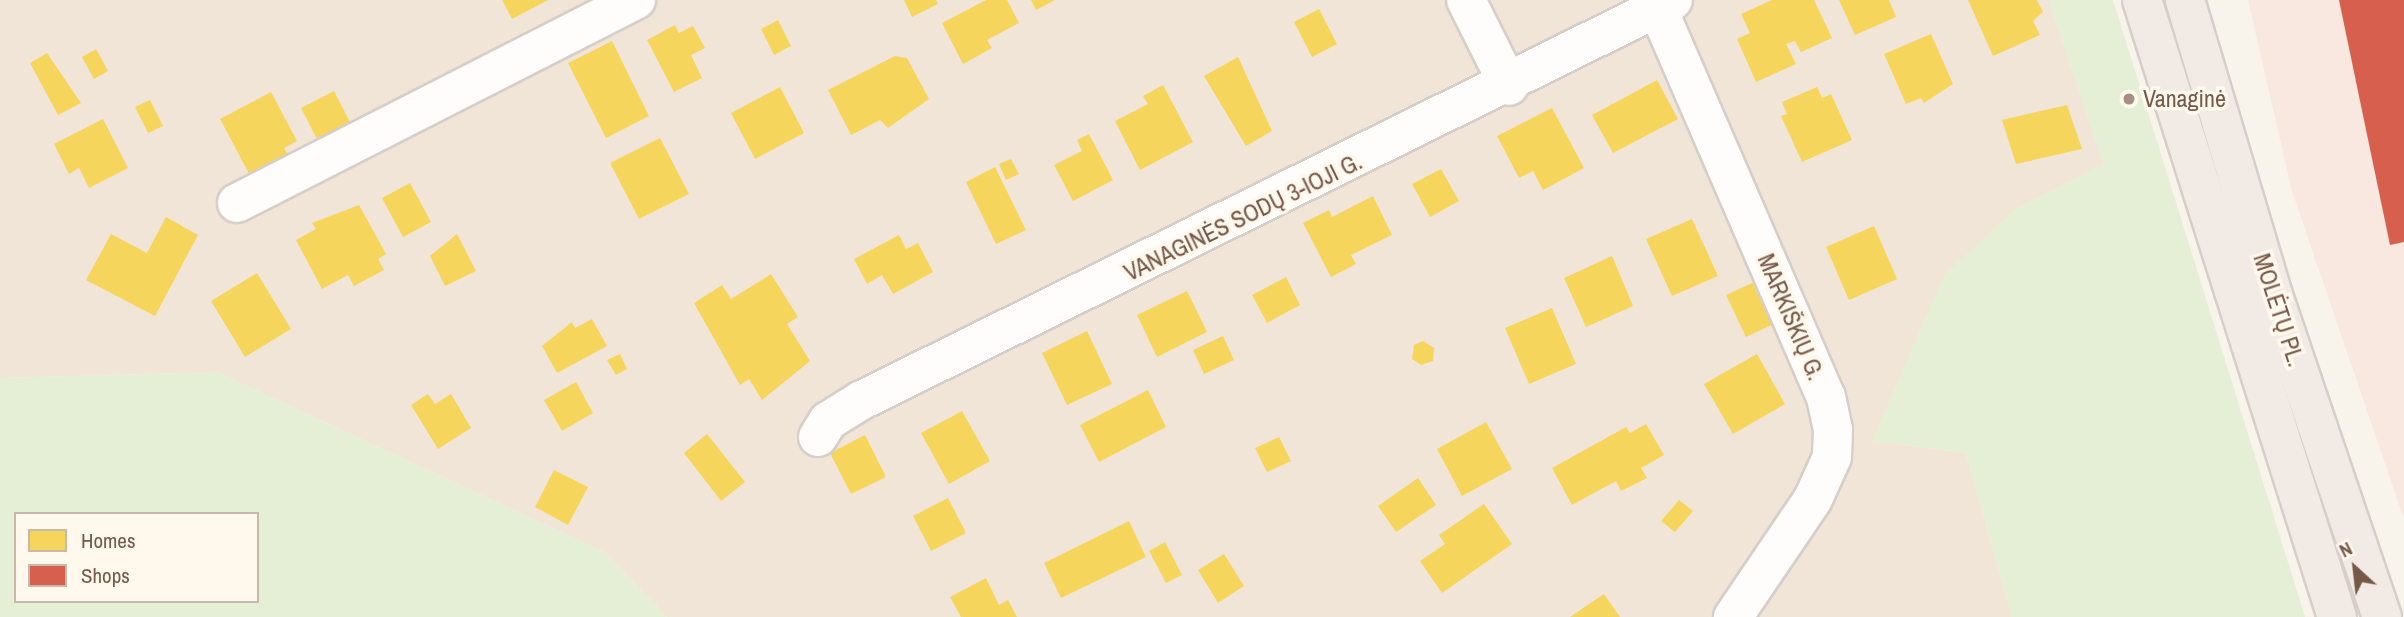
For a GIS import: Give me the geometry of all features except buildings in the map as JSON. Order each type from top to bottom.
[{"type":"highway","name":"MOLĖTŲ PL.","points":[[2142,0],[2337,617]]},
{"type":"highway","name":"MOLĖTŲ PL.","points":[[2185,0],[2273,295],[2382,617]]},
{"type":"street","points":[[237,202],[636,0]]},
{"type":"street","points":[[1466,0],[1509,86]]},
{"type":"street","name":"VANAGINĖS SODŲ 3-IOJI G.","points":[[818,437],[828,421],[862,400],[1509,86],[1665,4]]},
{"type":"street","name":"MARKIŠKIŲ G.","points":[[1665,4],[1826,397],[1833,429],[1832,457],[1813,499],[1733,617]]},
{"type":"shaded area","points":[[0,0],[2049,0],[2104,164],[2014,210],[1873,441],[1966,453],[2012,617],[667,617],[604,552],[217,372],[0,378]]},
{"type":"shaded area","points":[[2248,0],[2404,0],[2404,519],[2292,191]]},
{"type":"green space","points":[[2049,0],[2113,0],[2305,617],[2012,617],[1966,453],[1872,441],[1944,275],[2014,210],[2104,164]]},
{"type":"green space","points":[[217,372],[604,552],[667,617],[0,617],[0,378]]},
{"type":"place","name":"Vanaginė","points":[[2129,99]]}]
